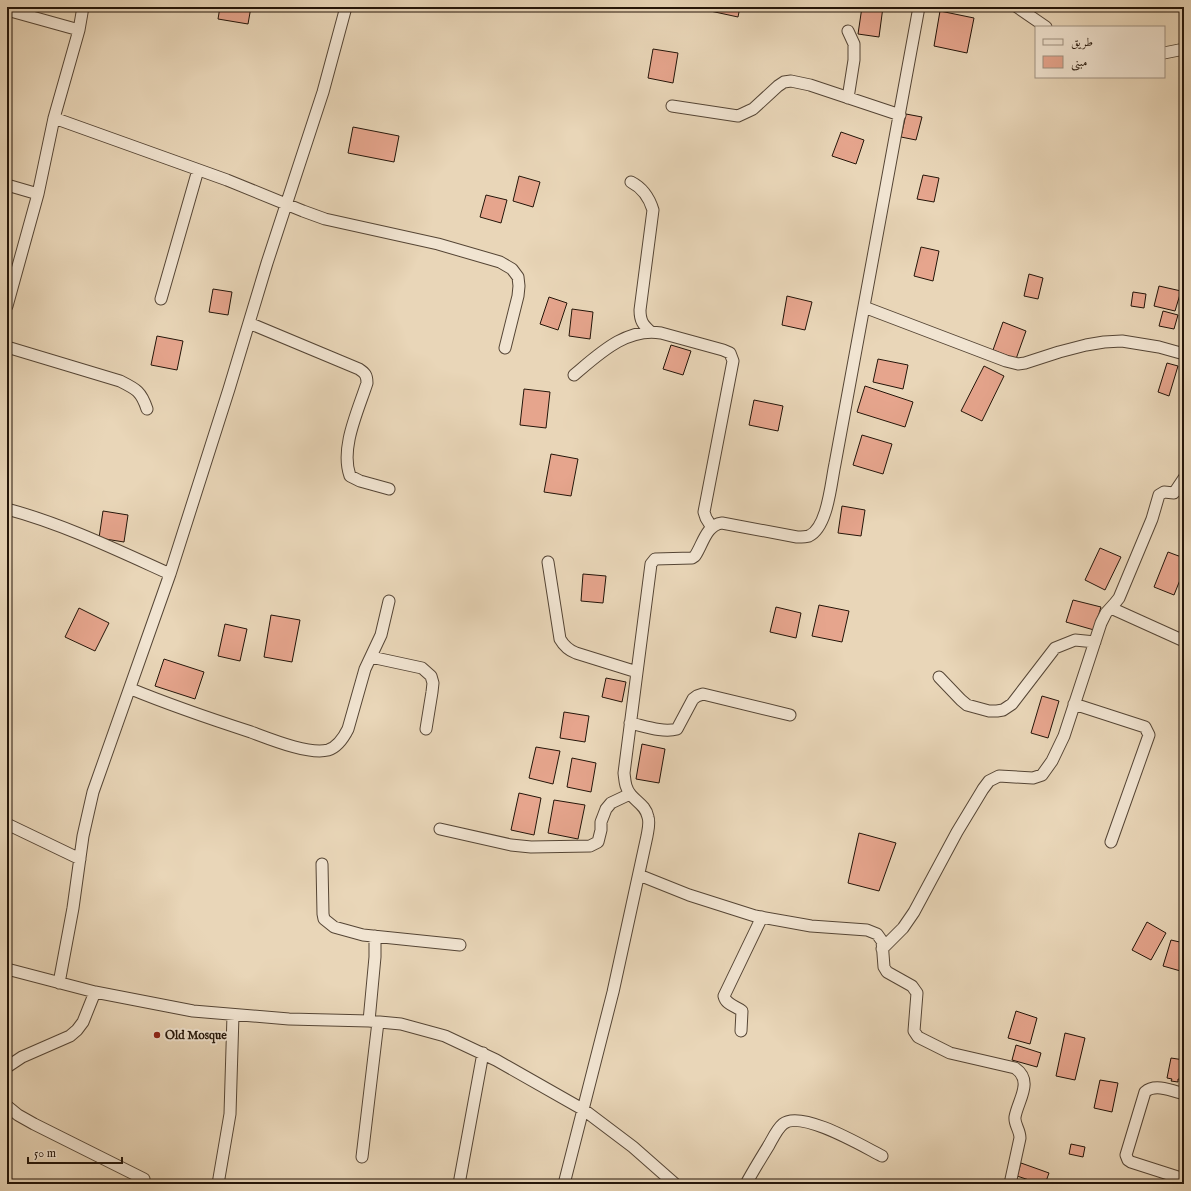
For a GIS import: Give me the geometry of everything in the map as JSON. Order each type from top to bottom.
[{"type":"street","points":[[7,306],[38,194],[54,118],[79,30],[83,7]]},
{"type":"street","points":[[59,983],[73,908],[87,814],[93,792],[170,574],[267,263],[323,92],[346,7]]},
{"type":"street","points":[[564,1184],[613,992],[649,822],[646,810],[630,794],[625,784],[624,773],[651,564],[655,559],[692,558],[695,556],[711,526],[722,523],[797,537],[808,536],[815,532],[820,525],[824,516],[864,307],[919,7]]},
{"type":"street","points":[[1017,7],[1045,26]]},
{"type":"street","points":[[7,10],[79,30]]},
{"type":"street","points":[[848,31],[854,44],[854,52],[848,98]]},
{"type":"street","points":[[1165,53],[1184,49]]},
{"type":"street","points":[[672,106],[738,116],[753,109],[784,82],[791,81],[810,85],[900,115]]},
{"type":"street","points":[[54,118],[198,170],[325,219],[438,244],[500,262],[512,269],[518,277],[518,296],[505,348]]},
{"type":"street","points":[[161,299],[198,170]]},
{"type":"street","points":[[630,182],[644,190],[650,200],[653,210],[640,310],[640,318],[642,323],[651,332]]},
{"type":"street","points":[[7,186],[38,194]]},
{"type":"street","points":[[864,307],[1006,361],[1018,364],[1059,352],[1104,342],[1122,341],[1159,347],[1184,354]]},
{"type":"street","points":[[249,324],[359,369],[365,373],[367,383],[347,450],[348,469],[350,476],[360,481],[389,490]]},
{"type":"street","points":[[574,375],[612,344],[623,339],[651,332],[661,333],[730,353],[732,356],[732,368],[704,512],[711,526]]},
{"type":"street","points":[[7,347],[120,381],[136,389],[143,397],[147,409]]},
{"type":"street","points":[[882,949],[903,928],[914,912],[957,832],[987,784],[993,778],[999,776],[1034,778],[1042,775],[1057,752],[1101,624],[1106,613],[1119,598],[1152,519],[1159,495],[1162,493],[1174,494],[1184,478]]},
{"type":"street","points":[[7,509],[54,524],[101,542],[170,574]]},
{"type":"street","points":[[548,562],[560,639],[563,645],[568,650],[576,653],[637,672]]},
{"type":"street","points":[[130,689],[288,745],[320,751],[329,750],[336,746],[345,735],[365,670],[381,635],[389,601]]},
{"type":"street","points":[[1111,608],[1184,641]]},
{"type":"street","points":[[939,677],[960,700],[968,706],[989,711],[1003,710],[1012,704],[1055,648],[1075,640],[1095,642]]},
{"type":"street","points":[[371,657],[422,668],[431,676],[433,683],[426,729]]},
{"type":"street","points":[[630,723],[663,730],[671,731],[677,729],[693,699],[703,694],[790,716]]},
{"type":"street","points":[[1074,704],[1145,727],[1149,735],[1111,842]]},
{"type":"street","points":[[440,829],[511,845],[590,846],[598,842],[601,822],[606,808],[611,803],[630,794]]},
{"type":"street","points":[[7,824],[80,859]]},
{"type":"street","points":[[322,864],[322,914],[324,919],[334,927],[363,935],[460,945]]},
{"type":"street","points":[[638,875],[728,908],[762,917],[811,926],[867,930],[877,934],[880,938],[884,966],[887,972],[912,986],[917,993],[914,1031],[918,1037],[950,1053],[1016,1068],[1023,1075],[1023,1090],[1015,1118],[1020,1133],[1020,1138],[1010,1184]]},
{"type":"street","points":[[741,1031],[742,1011],[728,1004],[725,1001],[724,996],[762,917]]},
{"type":"street","points":[[362,1157],[373,1022],[375,936]]},
{"type":"street","points":[[7,969],[95,992],[193,1011],[289,1019],[401,1024],[445,1036],[483,1053],[584,1110],[633,1146],[675,1184]]},
{"type":"street","points":[[7,1067],[22,1058],[65,1038],[77,1030],[83,1022],[95,992]]},
{"type":"street","points":[[218,1184],[230,1114],[233,1015]]},
{"type":"street","points":[[459,1184],[483,1053]]},
{"type":"street","points":[[1184,1094],[1156,1088],[1148,1089],[1145,1092],[1126,1155],[1128,1160],[1131,1162],[1184,1179]]},
{"type":"street","points":[[7,1106],[18,1115],[34,1124],[144,1179]]},
{"type":"street","points":[[746,1184],[775,1135],[784,1124],[788,1122],[797,1121],[817,1124],[882,1156]]},
{"type":"building","points":[[220,7],[251,7],[248,24],[218,19]]},
{"type":"building","points":[[701,7],[740,7],[738,17],[701,9]]},
{"type":"building","points":[[826,7],[840,7],[840,10]]},
{"type":"building","points":[[862,7],[883,7],[879,37],[858,34]]},
{"type":"building","points":[[940,11],[974,18],[967,53],[934,46]]},
{"type":"building","points":[[653,49],[678,53],[673,83],[648,78]]},
{"type":"building","points":[[906,114],[922,117],[916,140],[901,137]]},
{"type":"building","points":[[353,127],[399,136],[394,162],[348,153]]},
{"type":"building","points":[[841,132],[864,140],[856,164],[832,156]]},
{"type":"building","points":[[923,175],[939,178],[934,202],[917,199]]},
{"type":"building","points":[[519,176],[540,182],[533,207],[513,201]]},
{"type":"building","points":[[486,195],[507,200],[501,223],[480,217]]},
{"type":"building","points":[[921,247],[939,251],[933,281],[914,276]]},
{"type":"building","points":[[1029,274],[1043,278],[1038,299],[1024,296]]},
{"type":"building","points":[[1159,286],[1181,291],[1175,311],[1154,306]]},
{"type":"building","points":[[213,289],[232,292],[228,315],[209,312]]},
{"type":"building","points":[[1133,292],[1146,294],[1144,308],[1131,306]]},
{"type":"building","points":[[787,296],[812,302],[805,330],[782,325]]},
{"type":"building","points":[[549,297],[567,303],[558,330],[540,324]]},
{"type":"building","points":[[572,309],[593,312],[590,339],[569,336]]},
{"type":"building","points":[[1163,311],[1178,315],[1174,329],[1159,326]]},
{"type":"building","points":[[1003,322],[1026,331],[1016,359],[993,350]]},
{"type":"building","points":[[157,336],[183,341],[177,370],[151,365]]},
{"type":"building","points":[[671,345],[691,351],[683,375],[663,369]]},
{"type":"building","points":[[878,359],[908,365],[903,389],[873,382]]},
{"type":"building","points":[[1167,363],[1178,366],[1169,396],[1158,392]]},
{"type":"building","points":[[984,366],[1004,376],[982,421],[961,411]]},
{"type":"building","points":[[1184,382],[1184,400],[1181,399]]},
{"type":"building","points":[[865,386],[913,402],[905,427],[857,412]]},
{"type":"building","points":[[524,389],[550,392],[546,428],[520,425]]},
{"type":"building","points":[[754,400],[783,406],[778,431],[749,425]]},
{"type":"building","points":[[862,435],[892,444],[883,474],[853,465]]},
{"type":"building","points":[[551,454],[578,459],[571,496],[544,492]]},
{"type":"building","points":[[842,506],[865,510],[861,536],[838,533]]},
{"type":"building","points":[[103,511],[128,515],[124,542],[99,538]]},
{"type":"building","points":[[1100,548],[1121,557],[1105,590],[1085,580]]},
{"type":"building","points":[[1168,552],[1184,558],[1184,570],[1174,595],[1154,587]]},
{"type":"building","points":[[583,574],[606,576],[603,603],[581,601]]},
{"type":"building","points":[[1073,600],[1101,607],[1094,630],[1066,622]]},
{"type":"building","points":[[819,605],[849,611],[842,642],[812,636]]},
{"type":"building","points":[[776,607],[801,613],[796,638],[770,632]]},
{"type":"building","points":[[79,608],[109,623],[95,651],[65,637]]},
{"type":"building","points":[[271,615],[300,620],[292,662],[264,657]]},
{"type":"building","points":[[225,624],[247,629],[240,661],[218,656]]},
{"type":"building","points":[[164,659],[204,672],[195,699],[155,686]]},
{"type":"building","points":[[606,678],[626,682],[622,702],[602,697]]},
{"type":"building","points":[[1042,696],[1059,701],[1048,738],[1031,733]]},
{"type":"building","points":[[564,712],[589,716],[585,742],[560,738]]},
{"type":"building","points":[[642,744],[665,749],[659,783],[636,779]]},
{"type":"building","points":[[536,747],[560,751],[553,784],[529,778]]},
{"type":"building","points":[[572,758],[596,763],[591,792],[567,787]]},
{"type":"building","points":[[519,793],[541,798],[534,835],[511,830]]},
{"type":"building","points":[[554,800],[585,805],[578,839],[548,833]]},
{"type":"building","points":[[859,833],[896,843],[879,891],[848,883]]},
{"type":"building","points":[[1147,922],[1166,933],[1151,960],[1132,950]]},
{"type":"building","points":[[1171,940],[1184,943],[1184,972],[1163,966]]},
{"type":"building","points":[[1016,1011],[1037,1018],[1030,1044],[1008,1038]]},
{"type":"building","points":[[1065,1033],[1085,1038],[1075,1080],[1056,1076]]},
{"type":"building","points":[[1016,1045],[1041,1053],[1037,1067],[1012,1060]]},
{"type":"building","points":[[1171,1058],[1184,1060],[1184,1080],[1178,1079],[1178,1082],[1171,1081],[1172,1079],[1167,1078]]},
{"type":"building","points":[[1100,1080],[1118,1083],[1112,1112],[1094,1108]]},
{"type":"building","points":[[1071,1144],[1085,1147],[1083,1157],[1069,1154]]},
{"type":"building","points":[[1021,1163],[1049,1173],[1045,1184],[1017,1176]]},
{"type":"place","name":"Old Mosque","points":[[157,1035]]}]
